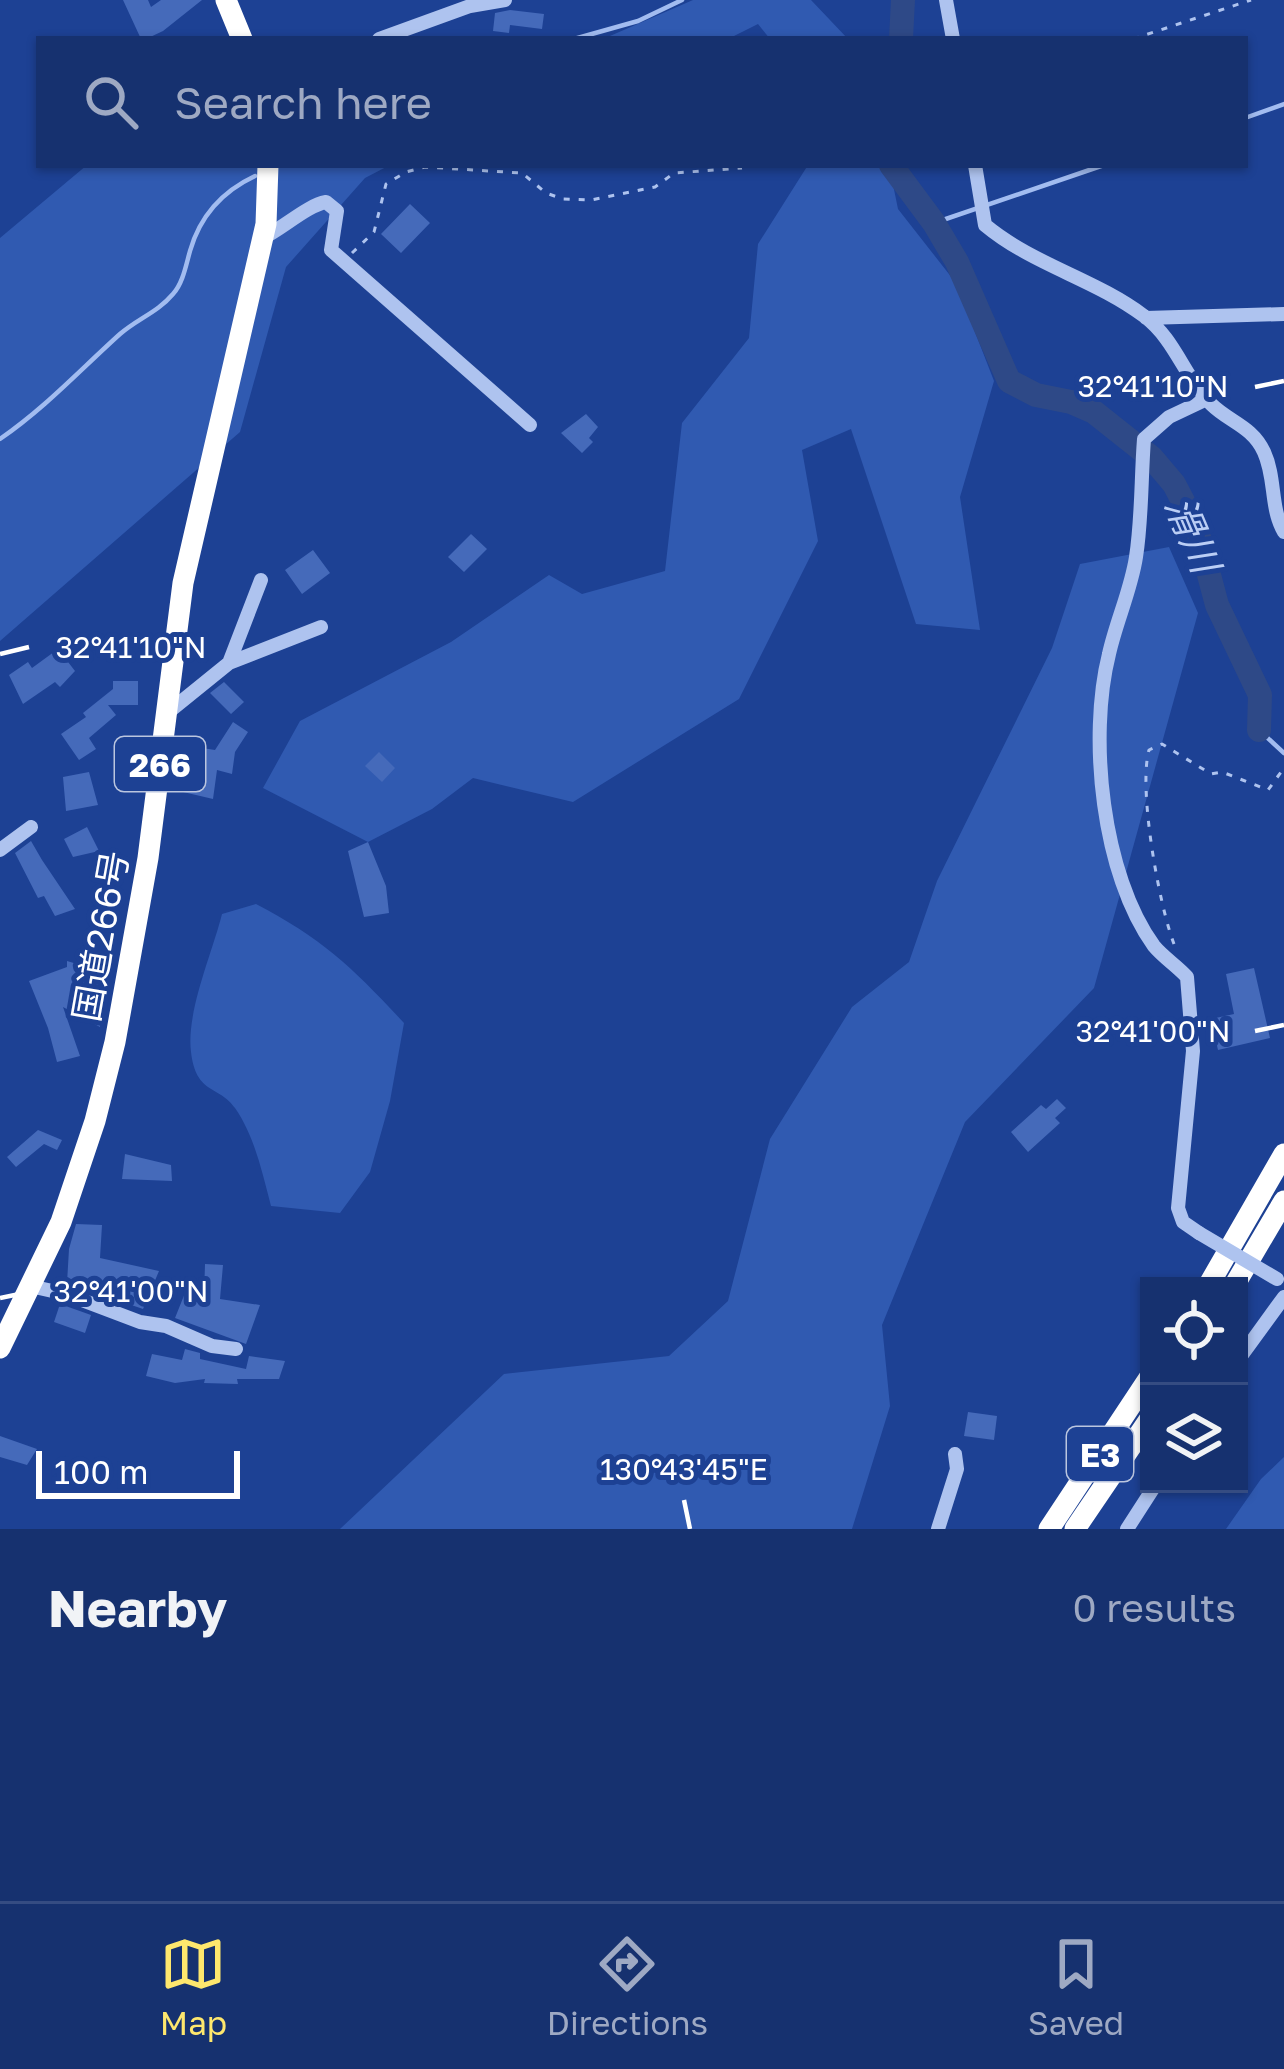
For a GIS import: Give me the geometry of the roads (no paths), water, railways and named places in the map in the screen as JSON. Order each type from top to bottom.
[{"type":"highway","points":[[226,0],[241,36]]},
{"type":"highway","name":"国道266号","points":[[0,1348],[61,1222],[115,1042],[148,858],[183,584],[263,238],[270,194],[268,168]]},
{"type":"highway","points":[[1213,1277],[1284,1154]]},
{"type":"highway","points":[[1239,1277],[1284,1201]]},
{"type":"highway","name":"E3","points":[[1048,1529],[1144,1385]]},
{"type":"highway","name":"E3","points":[[1075,1529],[1140,1433]]},
{"type":"street","points":[[387,36],[470,6],[505,0]]},
{"type":"street","points":[[946,0],[952,36]]},
{"type":"street","points":[[976,168],[985,225],[1011,247],[1114,296],[1146,318],[1183,358],[1213,407],[1248,428],[1264,452],[1277,520],[1284,532]]},
{"type":"street","points":[[263,238],[293,222],[311,204],[326,202],[337,211],[331,250],[530,425]]},
{"type":"street","points":[[1146,318],[1284,314]]},
{"type":"street","points":[[1207,399],[1169,417],[1144,439],[1136,559],[1098,710],[1102,794],[1124,884],[1152,943],[1187,977],[1193,1051],[1178,1208],[1183,1222],[1281,1283]]},
{"type":"street","points":[[261,580],[253,601],[229,663],[245,618],[261,580]]},
{"type":"street","points":[[166,714],[229,663],[321,627]]},
{"type":"street","points":[[0,850],[31,827]]},
{"type":"street","points":[[30,1286],[166,1326],[212,1346],[236,1349]]},
{"type":"street","points":[[1248,1347],[1284,1297]]},
{"type":"street","points":[[938,1529],[957,1468],[956,1454]]},
{"type":"street","points":[[1126,1529],[1150,1493]]},
{"type":"waterway","points":[[585,36],[638,21],[682,0]]},
{"type":"waterway","name":"滑川","points":[[901,36],[903,0]]},
{"type":"waterway","points":[[1248,117],[1284,104]]},
{"type":"waterway","name":"滑川","points":[[893,168],[957,262],[1009,381],[1036,395],[1094,412],[1152,458],[1174,484],[1196,526],[1217,605],[1260,695],[1259,730]]},
{"type":"waterway","points":[[934,223],[1095,168]]},
{"type":"waterway","points":[[0,439],[120,334],[167,300],[179,285],[194,238],[207,216],[223,197],[255,176]]},
{"type":"waterway","points":[[1259,730],[1284,753]]}]
